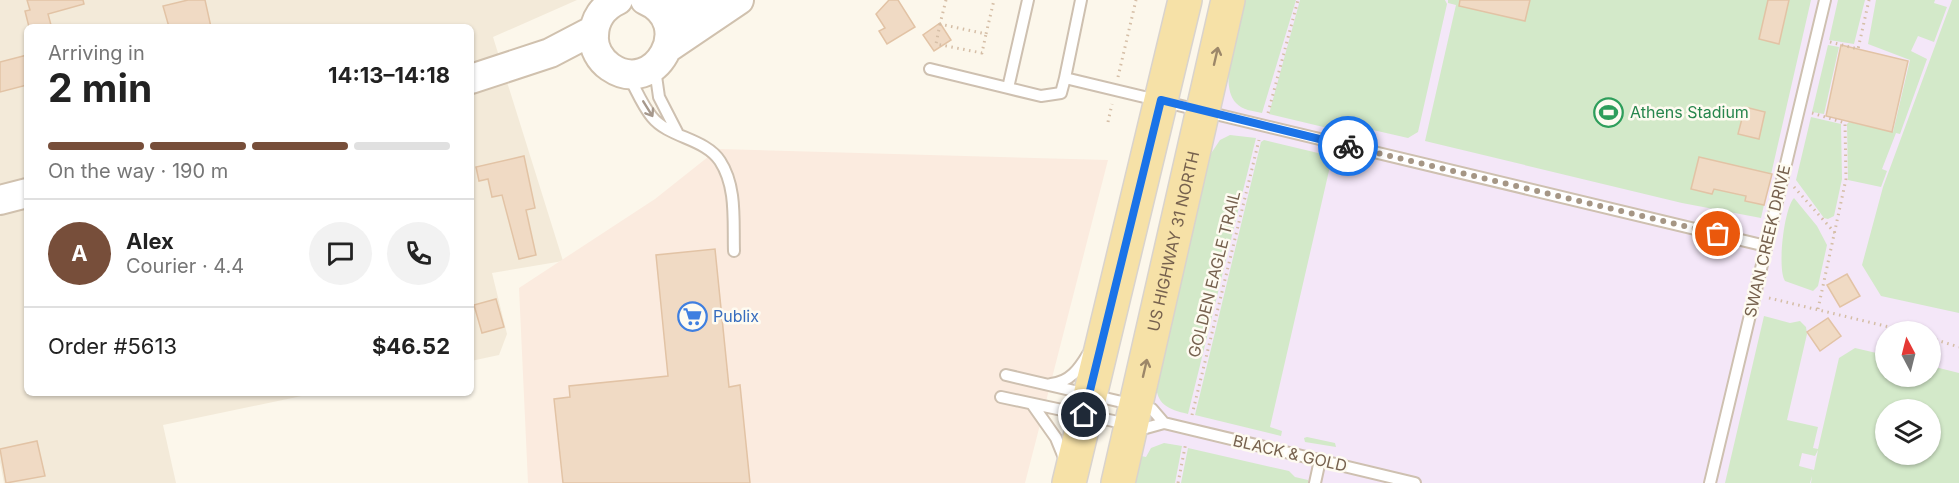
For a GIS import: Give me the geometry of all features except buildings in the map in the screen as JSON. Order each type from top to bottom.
[{"type":"main road","points":[[1069,481],[1185,0]]},
{"type":"main road","name":"US HIGHWAY 31 NORTH","points":[[1118,483],[1228,0]]},
{"type":"street","points":[[618,0],[603,11],[594,30],[597,53],[621,72]]},
{"type":"street","points":[[652,5],[675,9],[708,0]]},
{"type":"street","points":[[474,78],[499,72],[579,61],[621,72],[642,73],[739,0]]},
{"type":"street","points":[[652,5],[669,28],[661,57]]},
{"type":"street","points":[[499,72],[550,53],[594,30]]},
{"type":"street","points":[[0,200],[24,194]]},
{"type":"lane","points":[[1008,88],[1028,0]]},
{"type":"lane","points":[[930,69],[1049,97],[1060,93],[1081,0]]},
{"type":"lane","name":"SWAN CREEK DRIVE","points":[[1710,483],[1826,0]]},
{"type":"lane","points":[[661,57],[659,97],[679,135]]},
{"type":"lane","points":[[621,72],[652,117],[679,135],[708,148],[719,160],[732,192],[734,251]]},
{"type":"lane","points":[[1065,78],[1568,196],[1766,246]]},
{"type":"lane","points":[[1045,384],[1059,383],[1072,376],[1108,320]]},
{"type":"lane","points":[[1006,375],[1045,384],[1087,405]]},
{"type":"lane","points":[[1001,398],[1032,404],[1087,405]]},
{"type":"lane","points":[[1032,404],[1056,438],[1065,458],[1069,481]]},
{"type":"lane","name":"BLACK & GOLD","points":[[1087,405],[1134,415],[1152,409],[1164,423]]},
{"type":"lane","name":"BLACK & GOLD","points":[[1087,405],[1134,415],[1146,428],[1164,423],[1415,483]]},
{"type":"lane","points":[[1315,483],[1320,460]]},
{"type":"path","points":[[946,0],[936,44],[982,53],[994,0]]},
{"type":"path","points":[[1107,122],[1136,0]]},
{"type":"path","points":[[1268,113],[1298,0]]},
{"type":"path","points":[[1816,39],[1858,49],[1869,0]]},
{"type":"path","points":[[940,24],[986,34]]},
{"type":"path","points":[[1812,113],[1845,123],[1846,179],[1818,309]]},
{"type":"path","name":"GOLDEN EAGLE TRAIL","points":[[1192,415],[1260,138]]},
{"type":"path","points":[[1783,174],[1835,233]]},
{"type":"path","points":[[1769,298],[1875,323]]},
{"type":"path","points":[[1941,341],[1959,347]]},
{"type":"path","points":[[1178,483],[1187,440]]},
{"type":"shaded area","points":[[0,0],[577,0],[493,37],[563,261],[492,273],[507,334],[499,355],[474,360],[474,24],[24,24],[24,396],[302,396],[163,425],[176,483],[4,483],[0,462]]},
{"type":"shaded area","points":[[1244,0],[1959,0],[1959,483],[1131,483]]},
{"type":"shaded area","points":[[718,149],[1108,160],[1025,483],[528,483],[519,288],[655,199]]},
{"type":"green space","points":[[1245,0],[1296,0],[1262,113],[1238,105],[1231,94],[1229,82],[1231,53]]},
{"type":"green space","points":[[1300,0],[1445,0],[1447,4],[1418,132],[1408,138],[1338,122],[1336,130],[1269,114]]},
{"type":"green space","name":"Athens Stadium","points":[[1448,0],[1811,0],[1761,218],[1682,203],[1425,141],[1456,5],[1448,3]]},
{"type":"green space","points":[[1838,0],[1865,0],[1854,44],[1829,40]]},
{"type":"green space","points":[[1876,0],[1935,0],[1934,3],[1947,7],[1934,42],[1918,36],[1911,51],[1927,59],[1900,134],[1896,133],[1882,169],[1887,171],[1881,187],[1848,180],[1847,124],[1849,122],[1893,132],[1910,60],[1868,44]]},
{"type":"green space","points":[[1952,0],[1959,0],[1959,313],[1881,296],[1862,265],[1883,187]]},
{"type":"green space","points":[[1828,45],[1839,47],[1824,114],[1812,112]]},
{"type":"green space","points":[[1811,117],[1841,124],[1842,179],[1834,216],[1828,219],[1824,218],[1796,180]]},
{"type":"green space","points":[[1230,135],[1256,138],[1188,414],[1164,405],[1158,396],[1156,382],[1204,153],[1210,155],[1220,140]]},
{"type":"green space","points":[[1264,140],[1343,159],[1341,163],[1331,162],[1270,427],[1282,431],[1281,436],[1195,415],[1261,142]]},
{"type":"green space","points":[[1794,198],[1817,226],[1827,245],[1818,286],[1813,291],[1785,281],[1783,274],[1782,252],[1785,225],[1790,204]]},
{"type":"green space","points":[[1764,316],[1790,323],[1800,321],[1806,327],[1807,334],[1787,420],[1818,427],[1813,448],[1818,449],[1839,358],[1855,348],[1875,353],[1875,387],[1941,387],[1941,368],[1959,373],[1959,483],[1811,483],[1812,476],[1810,483],[1725,483]],"holes":[[[1818,450],[1814,470],[1799,466],[1802,453],[1815,456]]]},
{"type":"green space","points":[[1304,438],[1335,443],[1336,447],[1305,442]]},
{"type":"green space","points":[[1164,443],[1182,446],[1175,483],[1124,483],[1131,454],[1146,457],[1151,448]]},
{"type":"green space","points":[[1188,448],[1289,471],[1295,477],[1308,480],[1308,483],[1181,483]]},
{"type":"way so far","points":[[1348,146],[1568,196],[1718,234]]},
{"type":"place","name":"Athens Stadium","points":[[1609,112]]},
{"type":"place","name":"Publix","points":[[692,316]]},
{"type":"route","points":[[1084,415],[1161,100],[1348,146]]}]
